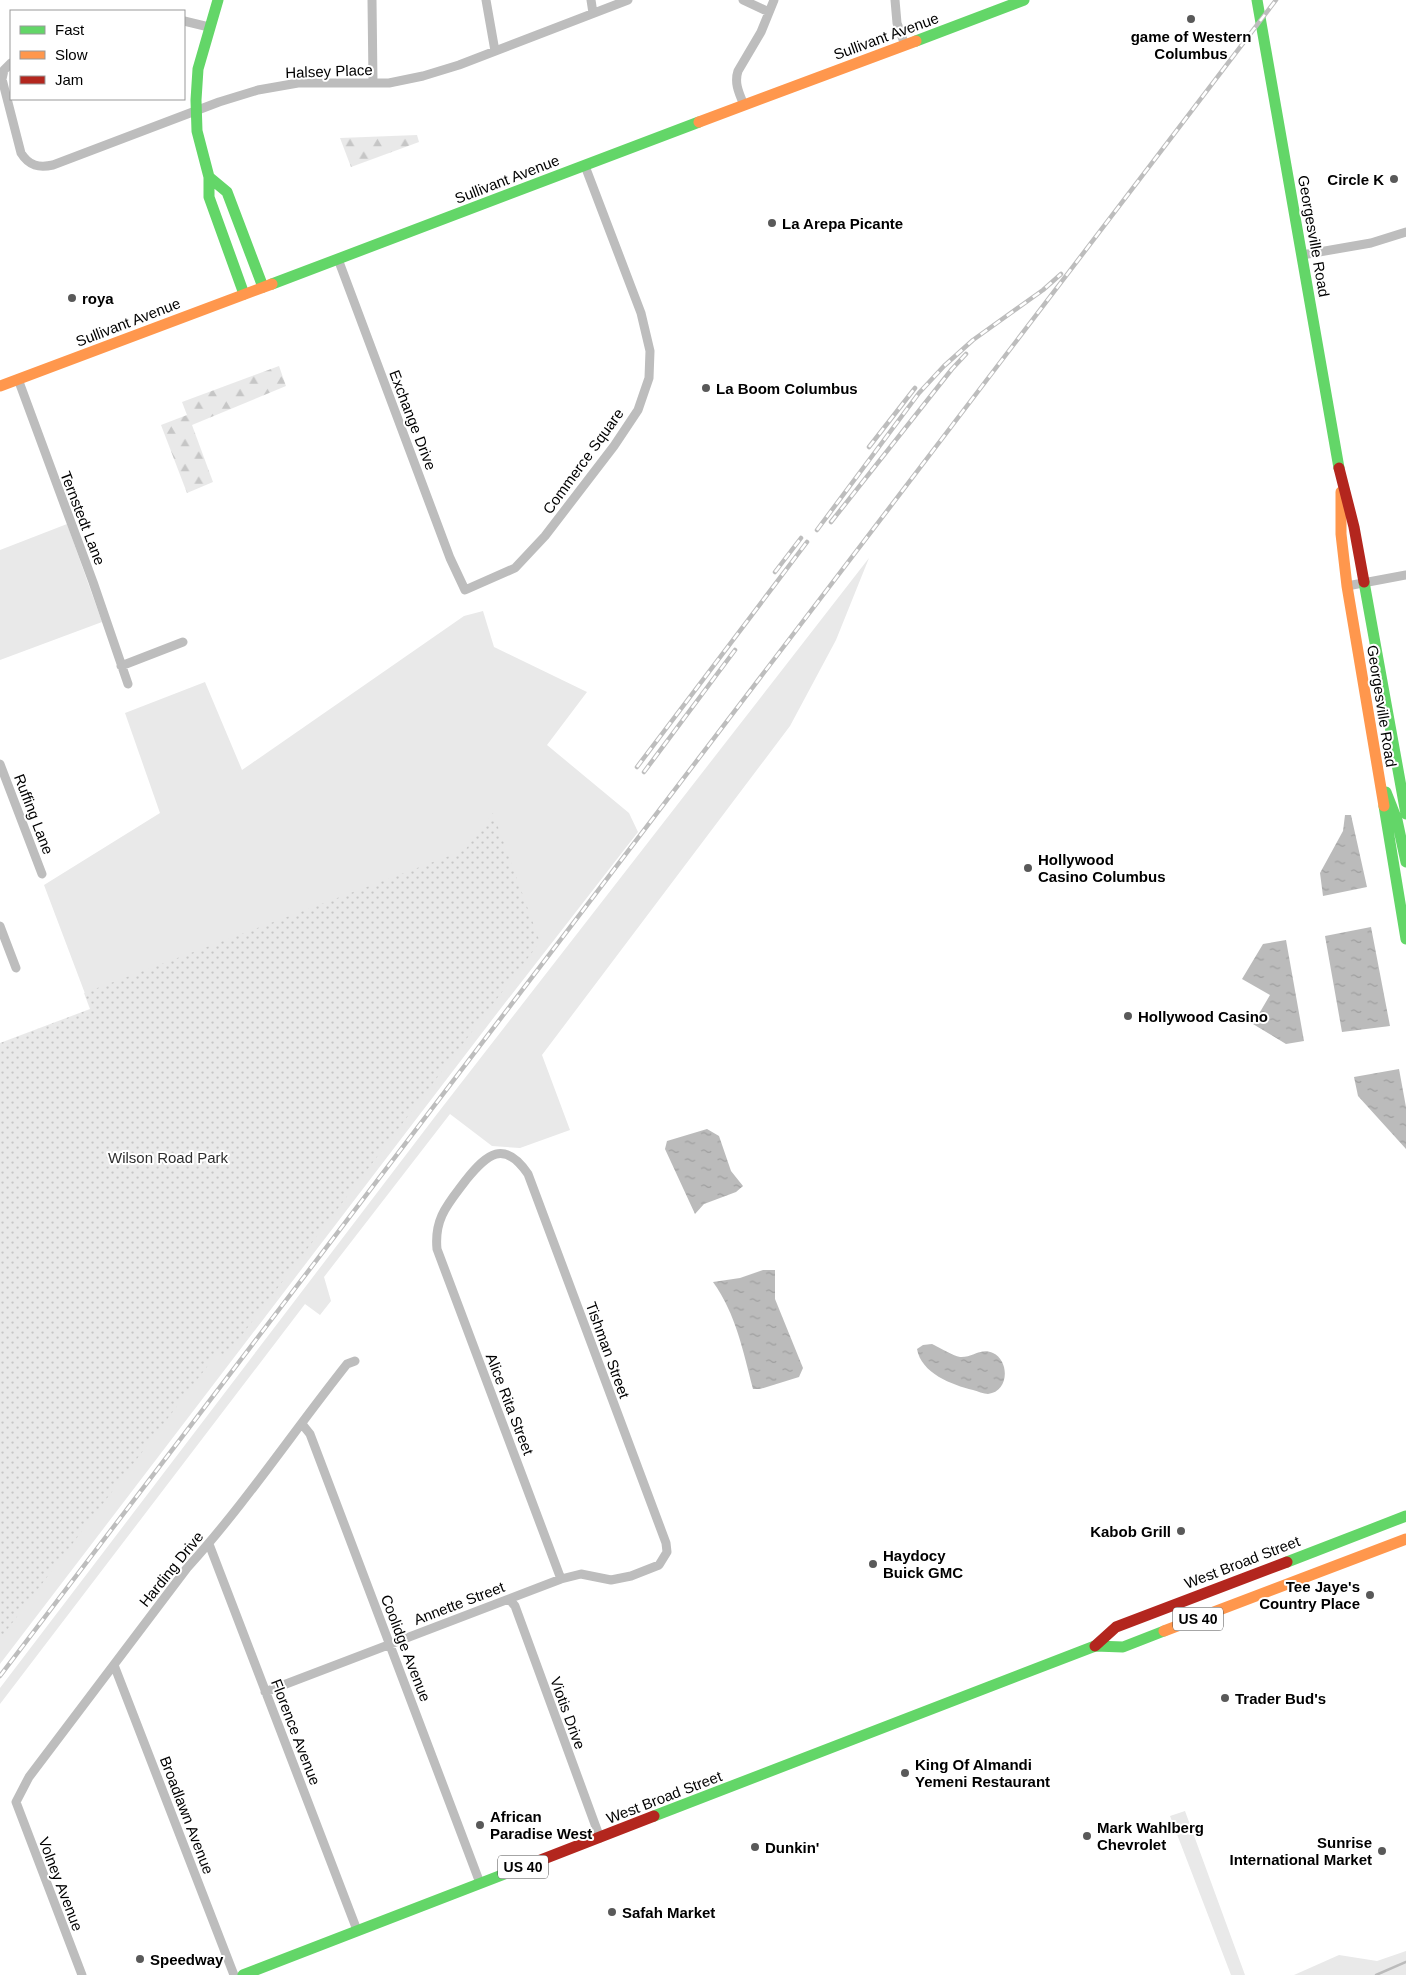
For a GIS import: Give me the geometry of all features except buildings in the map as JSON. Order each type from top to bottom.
[{"type":"main road","points":[[218,0],[198,69],[196,111],[199,143],[209,176],[209,197],[244,294]]},
{"type":"main road","name":"Sullivant Avenue","points":[[0,386],[1024,0]]},
{"type":"main road","name":"Georgesville Road","points":[[1257,0],[1341,477],[1354,527],[1406,814]]},
{"type":"main road","points":[[209,176],[227,192],[263,287]]},
{"type":"main road","name":"Georgesville Road","points":[[1341,477],[1340,534],[1347,586],[1406,939]]},
{"type":"main road","points":[[1377,769],[1397,820],[1406,862]]},
{"type":"main road","name":"West Broad Street","points":[[243,1975],[1095,1646],[1116,1627],[1406,1516]]},
{"type":"main road","name":"West Broad Street","points":[[1095,1646],[1123,1647],[1406,1539]]},
{"type":"street","points":[[372,0],[373,82]]},
{"type":"street","points":[[486,0],[495,51]]},
{"type":"street","points":[[591,0],[593,13]]},
{"type":"street","name":"Halsey Place","points":[[10,64],[4,70],[2,79],[21,153],[25,160],[44,167],[258,90],[298,83],[389,82],[423,76],[495,51],[628,0]]},
{"type":"street","points":[[743,0],[769,12]]},
{"type":"street","points":[[744,105],[736,84],[738,70],[761,32],[774,0]]},
{"type":"street","points":[[895,0],[897,23],[905,45]]},
{"type":"street","points":[[185,21],[209,27]]},
{"type":"street","name":"Commerce Square","points":[[465,590],[515,568],[545,536],[629,424],[638,410],[649,378],[650,351],[641,313],[585,166]]},
{"type":"street","points":[[1302,255],[1371,243],[1406,232]]},
{"type":"street","name":"Exchange Drive","points":[[338,259],[450,558],[465,590]]},
{"type":"street","name":"Ternstedt Lane","points":[[18,379],[93,582],[128,684]]},
{"type":"street","points":[[1347,586],[1406,575]]},
{"type":"street","points":[[121,666],[183,642]]},
{"type":"street","name":"Ruffing Lane","points":[[0,764],[42,874]]},
{"type":"street","points":[[1,929],[16,968]]},
{"type":"street","name":"Alice Rita Street","points":[[510,1155],[494,1154],[486,1158],[479,1164],[447,1205],[439,1219],[436,1239],[437,1249],[561,1578]]},
{"type":"street","name":"Tishman Street","points":[[510,1155],[520,1163],[528,1174],[666,1543],[667,1552],[663,1561]]},
{"type":"street","name":"Harding Drive","points":[[16,1802],[29,1778],[187,1568],[209,1544],[347,1364],[355,1361]]},
{"type":"street","name":"Coolidge Avenue","points":[[302,1424],[310,1434],[480,1883]]},
{"type":"street","name":"Florence Avenue","points":[[209,1544],[357,1930]]},
{"type":"street","name":"Annette Street","points":[[265,1692],[561,1578],[582,1574],[617,1580],[654,1568],[663,1561]]},
{"type":"street","name":"Viotis Drive","points":[[509,1599],[514,1606],[600,1838]]},
{"type":"street","name":"Broadlawn Avenue","points":[[114,1665],[234,1975]]},
{"type":"street","name":"Volney Avenue","points":[[16,1802],[82,1975]]},
{"type":"green space","points":[[417,135],[419,142],[351,167],[340,138]]},
{"type":"green space","points":[[279,366],[286,386],[192,425],[213,482],[187,493],[161,425],[187,415],[182,402]]},
{"type":"green space","points":[[67,524],[102,622],[0,660],[0,550]]},
{"type":"green space","points":[[869,558],[836,640],[790,726],[542,1055],[570,1130],[520,1148],[492,1146],[450,1114],[324,1277],[331,1301],[320,1315],[305,1304],[0,1704],[0,1688],[437,1114]]},
{"type":"green space","name":"Wilson Road Park","points":[[483,611],[494,647],[587,692],[547,745],[629,813],[638,832],[498,1012],[0,1664],[0,1056],[95,1020],[44,885],[160,813],[125,713],[205,682],[242,770],[464,616]]},
{"type":"green space","name":"Wilson Road Park","points":[[493,813],[540,942],[223,1360],[219,1351],[0,1639],[0,1043],[90,1009],[84,993],[465,850]]},
{"type":"green space","points":[[1185,1811],[1245,1975],[1231,1975],[1170,1816]]},
{"type":"green space","points":[[1406,1951],[1406,1975],[1294,1975],[1339,1955],[1377,1961]]},
{"type":"water","points":[[1345,815],[1351,815],[1367,887],[1323,896],[1320,873],[1343,831]]},
{"type":"water","points":[[1371,927],[1390,1026],[1342,1032],[1325,936]]},
{"type":"water","points":[[1286,940],[1304,1041],[1286,1044],[1253,1024],[1270,995],[1242,979],[1263,944]]},
{"type":"water","points":[[1399,1069],[1406,1107],[1406,1149],[1358,1096],[1354,1077]]},
{"type":"water","points":[[707,1129],[719,1136],[731,1171],[743,1186],[736,1192],[704,1204],[695,1214],[665,1149],[667,1141]]},
{"type":"water","points":[[763,1270],[775,1270],[775,1299],[803,1368],[799,1377],[760,1389],[753,1389],[733,1320],[728,1307],[713,1282],[740,1278]]},
{"type":"water","points":[[932,1344],[960,1357],[984,1351],[993,1353],[999,1357],[1004,1369],[1005,1376],[1000,1388],[995,1392],[986,1394],[956,1385],[939,1377],[924,1365],[917,1349],[923,1345]]},
{"type":"waterway","points":[[1376,1975],[1406,1962]]},
{"type":"railway","points":[[0,1676],[1276,0]]},
{"type":"railway","points":[[817,530],[919,393],[944,366],[973,340],[1043,290],[1061,274]]},
{"type":"railway","points":[[831,522],[952,369],[966,354]]},
{"type":"railway","points":[[869,447],[915,388]]},
{"type":"railway","points":[[775,572],[801,538]]},
{"type":"railway","points":[[637,767],[807,542]]},
{"type":"railway","points":[[644,772],[735,650]]},
{"type":"traffic: fast","points":[[218,0],[198,69],[197,131],[209,177],[209,197],[244,294]]},
{"type":"traffic: fast","points":[[916,41],[1024,0]]},
{"type":"traffic: fast","points":[[1257,0],[1339,468]]},
{"type":"traffic: fast","points":[[272,284],[699,122]]},
{"type":"traffic: fast","points":[[209,177],[227,192],[263,287]]},
{"type":"traffic: fast","points":[[1364,582],[1406,814]]},
{"type":"traffic: fast","points":[[1386,792],[1397,820],[1406,862]]},
{"type":"traffic: fast","points":[[1384,806],[1406,939]]},
{"type":"traffic: fast","points":[[1287,1562],[1406,1516]]},
{"type":"traffic: fast","points":[[654,1816],[1095,1646],[1123,1647],[1164,1631]]},
{"type":"traffic: fast","points":[[243,1975],[528,1865]]},
{"type":"traffic: slow","points":[[699,122],[916,41]]},
{"type":"traffic: slow","points":[[0,386],[272,284]]},
{"type":"traffic: slow","points":[[1341,492],[1341,534],[1347,586],[1384,806]]},
{"type":"traffic: slow","points":[[1164,1631],[1406,1539]]},
{"type":"traffic: jam","points":[[1339,468],[1354,527],[1364,582]]},
{"type":"traffic: jam","points":[[1095,1646],[1116,1627],[1287,1562]]},
{"type":"traffic: jam","points":[[528,1865],[654,1816]]},
{"type":"place","name":"game of Western Columbus","points":[[1191,19]]},
{"type":"place","name":"Circle K","points":[[1394,179]]},
{"type":"place","name":"La Arepa Picante","points":[[772,223]]},
{"type":"place","name":"roya","points":[[72,298]]},
{"type":"place","name":"La Boom Columbus","points":[[706,388]]},
{"type":"place","name":"Hollywood Casino Columbus","points":[[1028,868]]},
{"type":"place","name":"Hollywood Casino","points":[[1128,1016]]},
{"type":"place","name":"Kabob Grill","points":[[1181,1531]]},
{"type":"place","name":"Haydocy Buick GMC","points":[[873,1564]]},
{"type":"place","name":"Tee Jaye's Country Place","points":[[1370,1595]]},
{"type":"place","name":"Trader Bud's","points":[[1225,1698]]},
{"type":"place","name":"King Of Almandi Yemeni Restaurant","points":[[905,1773]]},
{"type":"place","name":"African Paradise West","points":[[480,1825]]},
{"type":"place","name":"Mark Wahlberg Chevrolet","points":[[1087,1836]]},
{"type":"place","name":"Dunkin'","points":[[755,1847]]},
{"type":"place","name":"Sunrise International Market","points":[[1382,1851]]},
{"type":"place","name":"Safah Market","points":[[612,1912]]},
{"type":"place","name":"Speedway","points":[[140,1959]]}]
